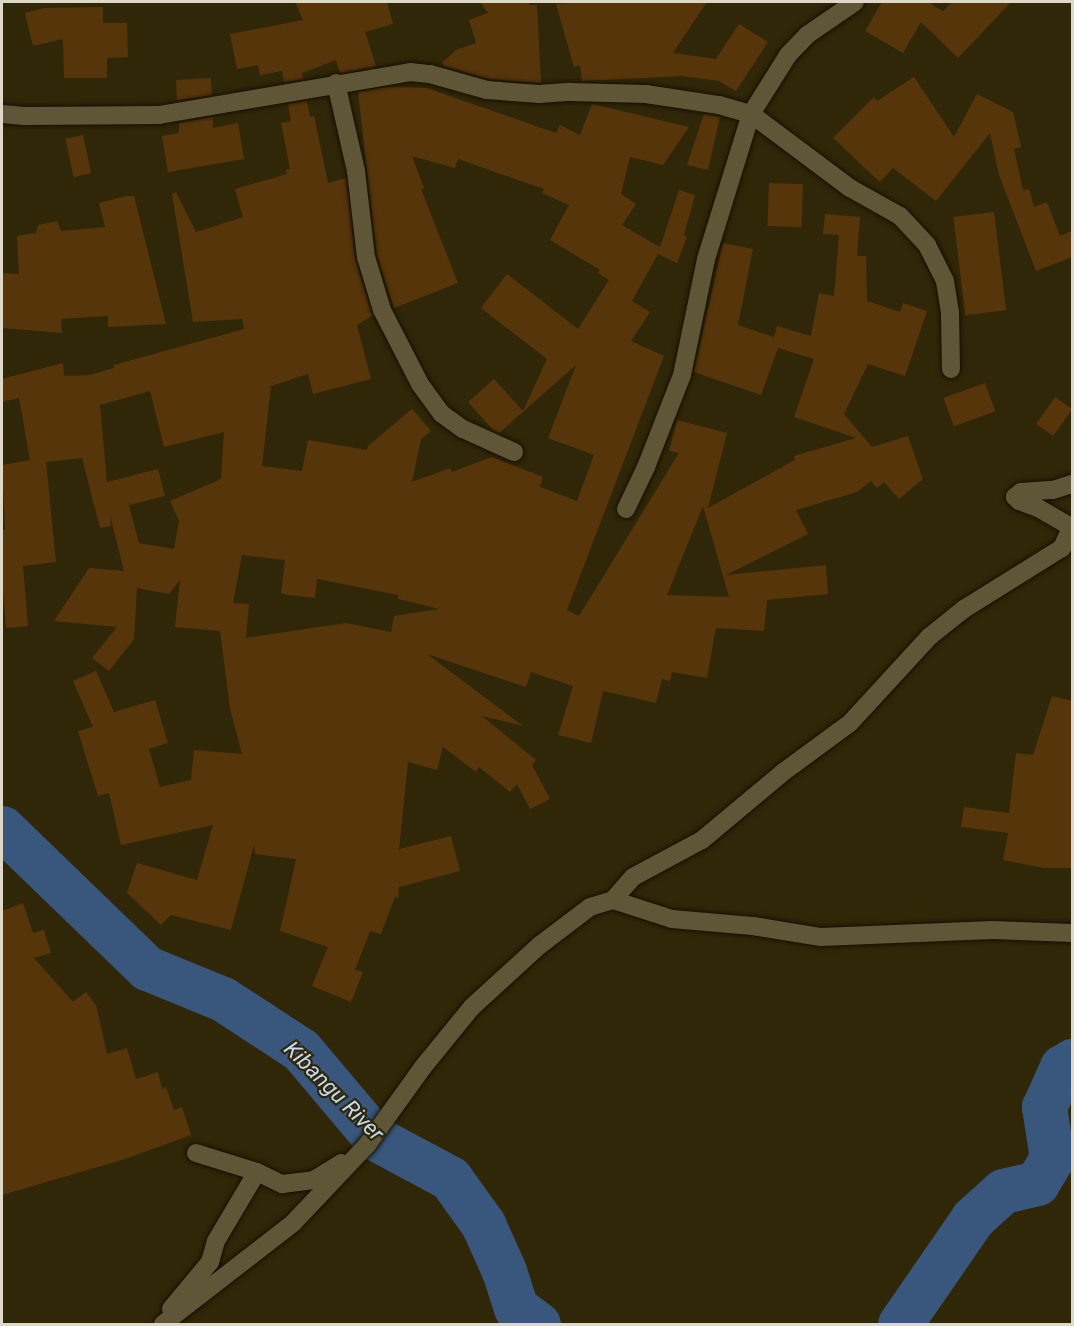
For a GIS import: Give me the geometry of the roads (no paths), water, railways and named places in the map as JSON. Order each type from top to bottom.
[{"type":"street","points":[[626,509],[646,467],[682,375],[706,259],[751,114],[788,55],[807,35],[855,2]]},
{"type":"street","points":[[2,114],[27,116],[159,115],[410,72],[430,74],[488,90],[539,94],[570,92],[646,94],[719,105],[751,114],[850,188],[900,216],[927,244],[945,280],[950,313],[951,369]]},
{"type":"street","points":[[336,83],[356,171],[366,257],[382,310],[420,384],[442,414],[463,429],[514,452]]},
{"type":"street","points":[[164,1324],[293,1223],[368,1145],[429,1060],[472,1007],[540,945],[590,908],[613,900],[633,877],[702,840],[782,772],[850,723],[928,637],[964,609],[1062,548],[1069,538],[1072,526],[1019,501],[1015,496],[1021,492],[1053,490],[1072,484]]},
{"type":"street","points":[[613,900],[672,919],[753,926],[821,937],[993,930],[1072,933]]},
{"type":"street","points":[[196,1153],[257,1172],[282,1184],[315,1180],[368,1145]]},
{"type":"street","points":[[158,1324],[210,1262],[216,1241],[257,1172]]},
{"type":"waterway","name":"Kibangu River","points":[[2,828],[147,968],[223,999],[301,1050],[375,1138],[450,1178],[483,1224],[504,1271],[516,1308],[538,1324]]},
{"type":"waterway","name":"Kibangu River","points":[[900,1324],[973,1218],[1003,1191],[1037,1183],[1052,1158],[1044,1107],[1062,1067],[1072,1061]]}]
